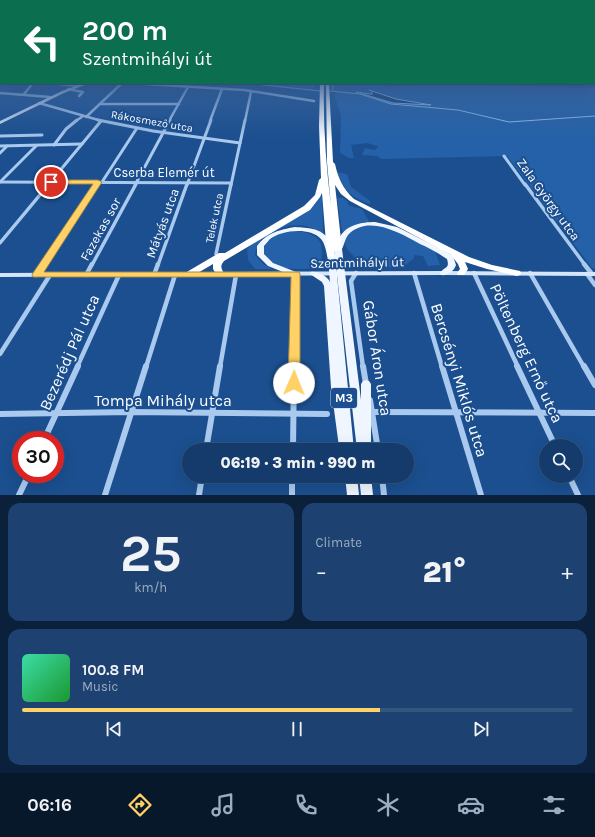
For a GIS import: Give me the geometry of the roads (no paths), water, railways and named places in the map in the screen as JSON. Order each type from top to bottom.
[{"type":"highway","name":"M3","points":[[323,94],[321,108],[324,170],[336,253]]},
{"type":"highway","name":"M3","points":[[324,94],[336,253]]},
{"type":"highway","points":[[330,162],[342,192],[352,200],[448,250],[477,263],[517,273]]},
{"type":"highway","points":[[188,275],[301,212],[312,204],[320,191],[321,175],[324,170]]},
{"type":"highway","points":[[222,275],[217,268],[217,264],[221,259],[238,248]]},
{"type":"highway","points":[[448,250],[462,262],[464,269],[461,273]]},
{"type":"main road","points":[[0,123],[2,118],[13,116],[57,94]]},
{"type":"main road","points":[[294,274],[272,267],[266,263],[260,256],[259,251],[264,240],[276,233],[293,228],[314,231],[323,237],[336,253],[342,238],[353,228],[366,224],[380,224],[395,229],[447,255],[452,260],[452,265],[451,268],[444,273]]},
{"type":"main road","name":"M3","points":[[336,253],[339,347],[348,443]]},
{"type":"main road","name":"M3","points":[[336,253],[350,348],[361,443]]},
{"type":"main road","name":"Szentmihályi út","points":[[0,275],[236,275],[356,273],[591,274]]},
{"type":"main road","points":[[314,274],[325,280],[328,286],[338,414],[344,443]]},
{"type":"main road","points":[[366,384],[366,443]]},
{"type":"street","points":[[25,94],[50,97]]},
{"type":"street","points":[[54,145],[66,129],[85,116],[110,94]]},
{"type":"street","name":"Fazekas sor","points":[[86,275],[184,94]]},
{"type":"street","name":"Mátyás utca","points":[[154,275],[220,94]]},
{"type":"street","name":"Telek utca","points":[[216,254],[252,94]]},
{"type":"street","points":[[266,94],[314,101]]},
{"type":"street","name":"Rákosmező utca","points":[[39,103],[56,106],[101,121],[163,133],[240,143]]},
{"type":"street","points":[[100,104],[179,104]]},
{"type":"street","points":[[0,243],[101,121]]},
{"type":"street","points":[[36,275],[137,128]]},
{"type":"street","points":[[0,136],[42,135]]},
{"type":"street","points":[[0,146],[82,144]]},
{"type":"street","points":[[0,182],[36,145]]},
{"type":"street","points":[[0,153],[7,146]]},
{"type":"street","name":"Zala György utca","points":[[504,156],[591,274],[595,285]]},
{"type":"street","name":"Cserba Elemér út","points":[[0,182],[231,182]]},
{"type":"street","name":"Gábor Áron utca","points":[[356,273],[351,281],[366,384],[373,412],[377,443]]},
{"type":"street","name":"Bercsényi Miklós utca","points":[[414,273],[481,495]]},
{"type":"street","name":"Pöltenberg Ernő utca","points":[[474,273],[552,439]]},
{"type":"street","points":[[530,273],[595,385]]},
{"type":"street","points":[[293,443],[294,274]]},
{"type":"street","points":[[0,354],[50,275]]},
{"type":"street","name":"Bezerédj Pál utca","points":[[48,431],[119,275]]},
{"type":"street","points":[[105,495],[175,275]]},
{"type":"street","points":[[207,443],[236,275]]},
{"type":"street","name":"Tompa Mihály utca","points":[[0,414],[131,412],[327,414]]},
{"type":"street","points":[[373,412],[595,413]]},
{"type":"street","points":[[19,495],[24,483]]},
{"type":"street","points":[[199,495],[201,483]]},
{"type":"street","points":[[292,483],[292,495]]},
{"type":"street","points":[[383,483],[384,495]]},
{"type":"street","points":[[572,483],[578,495]]},
{"type":"waterway","points":[[360,94],[391,104],[458,110],[509,122],[595,116]]}]
